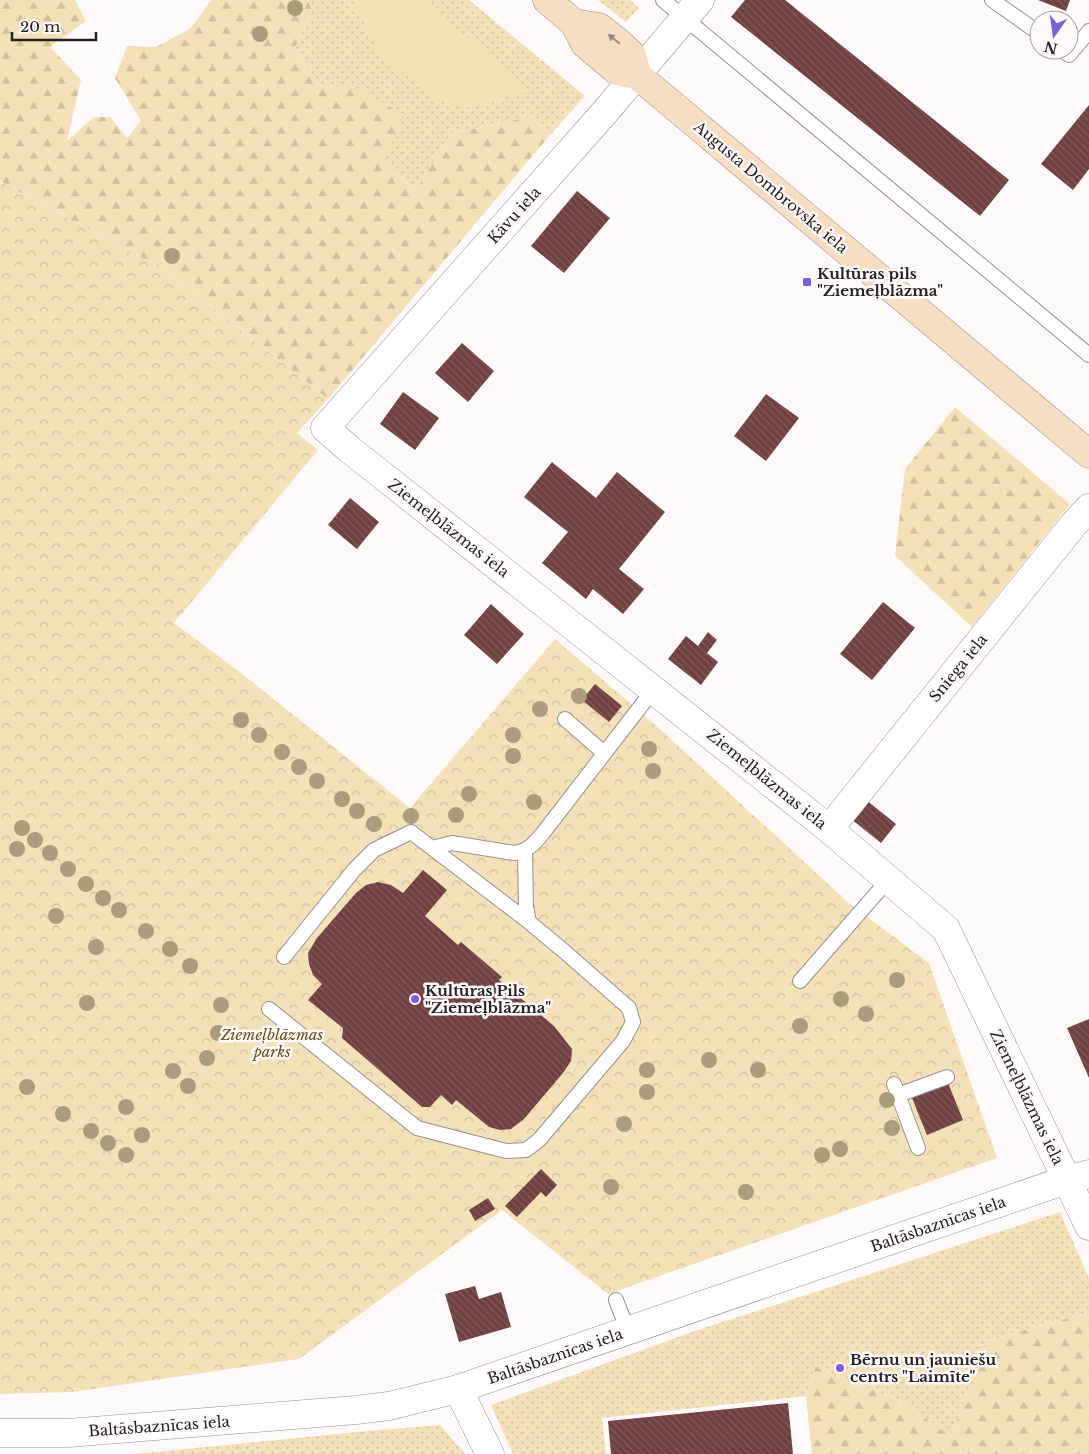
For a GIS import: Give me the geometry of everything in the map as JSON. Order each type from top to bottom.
[{"type":"main road","points":[[547,0],[574,23],[599,27],[618,42],[632,55],[637,75]]},
{"type":"main road","name":"Augusta Dombrovska iela","points":[[637,75],[1089,454]]},
{"type":"street","name":"Kāvu iela","points":[[326,428],[693,9]]},
{"type":"street","name":"Ziemeļblāzmas iela","points":[[326,428],[349,449],[829,829],[946,929],[1078,1177],[1089,1226]]},
{"type":"street","name":"Sniega iela","points":[[829,829],[871,791],[1074,524],[1089,508]]},
{"type":"street","name":"Baltāsbaznīcas iela","points":[[0,1433],[68,1433],[389,1406],[458,1389],[1078,1177]]},
{"type":"street","points":[[458,1389],[490,1454]]},
{"type":"lane","points":[[663,0],[693,9],[1089,355]]},
{"type":"lane","points":[[992,0],[1029,27]]},
{"type":"lane","points":[[1079,43],[1089,31]]},
{"type":"lane","points":[[432,848],[452,843],[514,853],[525,852],[543,833],[654,689]]},
{"type":"lane","points":[[564,719],[604,753]]},
{"type":"lane","points":[[269,1009],[417,1128],[506,1151],[526,1150],[539,1140],[623,1041],[633,1022],[629,1008],[529,922],[410,832],[374,850],[354,870],[284,957]]},
{"type":"lane","points":[[525,852],[526,907],[529,922]]},
{"type":"lane","points":[[800,981],[889,879]]},
{"type":"lane","points":[[918,1148],[896,1090],[947,1077]]},
{"type":"lane","points":[[616,1300],[628,1331]]},
{"type":"green space","points":[[0,0],[75,0],[86,21],[50,47],[81,80],[67,141],[94,117],[110,117],[127,138],[141,121],[115,78],[127,46],[156,47],[191,28],[211,0],[308,0],[312,11],[295,48],[319,86],[358,88],[404,115],[383,163],[416,190],[452,133],[535,116],[550,135],[328,399],[166,271],[0,181]]},
{"type":"green space","points":[[308,0],[469,0],[585,96],[550,135],[535,116],[452,133],[416,190],[383,163],[358,88],[319,86],[295,48],[312,11]]},
{"type":"green space","points":[[352,0],[424,0],[530,91],[467,107],[439,101],[382,57]]},
{"type":"green space","points":[[598,0],[630,0],[639,8],[626,22]]},
{"type":"green space","name":"Ziemeļblāzmas parks","points":[[0,181],[166,271],[328,399],[297,433],[318,450],[174,623],[236,669],[410,808],[555,639],[650,720],[851,905],[929,963],[997,1158],[608,1294],[502,1210],[299,1359],[72,1392],[0,1394]]},
{"type":"green space","points":[[955,407],[1070,504],[972,627],[895,556],[905,469]]},
{"type":"green space","name":"Bērnu un jauniešu centrs \"Laimīte\"","points":[[1060,1212],[1089,1278],[1089,1312],[987,1341],[951,1436],[899,1400],[815,1367],[806,1396],[602,1418],[606,1454],[513,1454],[491,1405],[692,1332]]},
{"type":"green space","points":[[1089,1312],[1089,1454],[812,1454],[806,1396],[815,1367],[899,1400],[951,1436],[987,1341]]},
{"type":"green space","points":[[440,1425],[465,1454],[134,1454],[367,1431]]},
{"type":"building","points":[[745,0],[785,0],[1009,180],[980,216],[731,17]]},
{"type":"building","points":[[1038,0],[1070,0],[1066,10]]},
{"type":"building","points":[[1089,105],[1089,169],[1073,190],[1041,164]]},
{"type":"building","points":[[577,191],[610,218],[564,273],[531,246]]},
{"type":"building","points":[[462,343],[494,371],[468,402],[435,373]]},
{"type":"building","points":[[403,392],[439,418],[415,450],[380,424]]},
{"type":"building","points":[[766,394],[799,418],[766,461],[734,436]]},
{"type":"building","points":[[552,462],[596,498],[617,472],[665,512],[619,569],[644,589],[623,614],[593,589],[586,599],[542,563],[568,532],[524,497]]},
{"type":"building","points":[[350,498],[379,522],[357,549],[328,525]]},
{"type":"building","points":[[883,602],[915,628],[872,680],[840,654]]},
{"type":"building","points":[[491,604],[524,634],[497,664],[464,635]]},
{"type":"building","points":[[708,632],[717,640],[707,653],[718,662],[701,685],[668,659],[686,636],[698,646]]},
{"type":"building","points":[[595,684],[622,706],[609,722],[582,700]]},
{"type":"building","points":[[865,799],[896,824],[881,843],[850,818]]},
{"type":"building","name":"Kultūras Pils \"Ziemeļblāzma\"","points":[[423,870],[447,890],[425,916],[458,945],[461,942],[502,977],[499,980],[554,1026],[572,1049],[571,1061],[563,1073],[524,1119],[511,1129],[500,1130],[489,1127],[456,1100],[452,1105],[441,1095],[430,1107],[422,1107],[342,1038],[343,1028],[308,1000],[322,984],[313,975],[308,953],[317,938],[356,893],[366,885],[378,882],[391,885],[403,893]]},
{"type":"building","points":[[1089,1019],[1089,1078],[1067,1028]]},
{"type":"building","points":[[948,1083],[963,1120],[927,1135],[912,1098]]},
{"type":"building","points":[[541,1169],[557,1185],[546,1197],[541,1192],[517,1217],[505,1206]]},
{"type":"building","points":[[488,1198],[495,1209],[475,1221],[469,1210]]},
{"type":"building","points":[[475,1286],[479,1299],[501,1292],[511,1327],[459,1342],[445,1294]]},
{"type":"building","points":[[788,1403],[793,1454],[611,1454],[608,1421]]},
{"type":"place","name":"Kultūras pils \"Ziemeļblāzma\"","points":[[807,282]]},
{"type":"place","name":"Kultūras Pils \"Ziemeļblāzma\"","points":[[415,999]]},
{"type":"place","name":"Bērnu un jauniešu centrs \"Laimīte\"","points":[[840,1368]]}]
